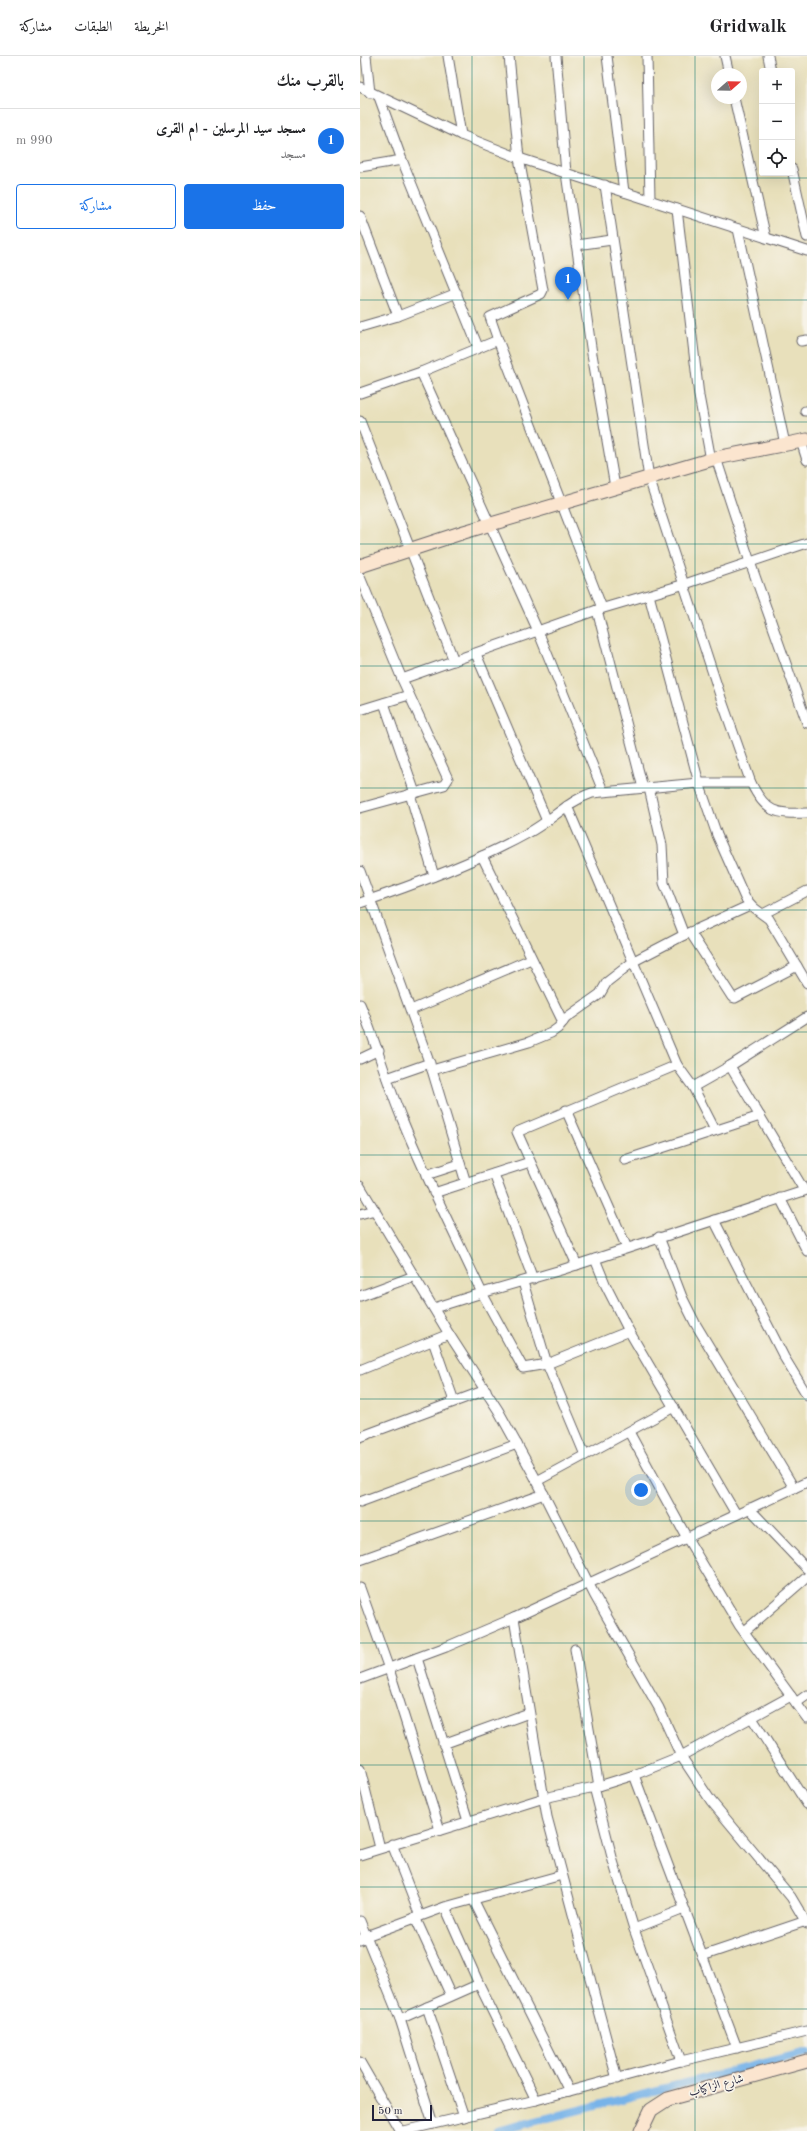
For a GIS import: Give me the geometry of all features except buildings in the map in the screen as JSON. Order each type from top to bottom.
[{"type":"street","points":[[366,56],[374,95],[478,347]]},
{"type":"street","points":[[448,56],[461,135]]},
{"type":"street","points":[[508,56],[519,158],[543,290],[541,294],[490,317],[562,503],[600,609],[662,845],[664,883],[687,933],[732,997],[735,998],[797,966]]},
{"type":"street","points":[[556,56],[566,173],[592,354],[615,487]]},
{"type":"street","points":[[607,56],[624,192]]},
{"type":"street","points":[[647,56],[650,200]]},
{"type":"street","points":[[725,56],[728,68]]},
{"type":"street","points":[[768,56],[770,68]]},
{"type":"street","points":[[360,87],[374,95],[461,135],[519,158],[807,251]]},
{"type":"street","points":[[735,104],[766,238]]},
{"type":"street","points":[[360,167],[402,160]]},
{"type":"street","points":[[794,176],[807,237]]},
{"type":"street","points":[[604,185],[649,478],[685,584],[721,698],[751,783],[759,799],[771,810],[779,813],[807,813]]},
{"type":"street","points":[[677,209],[699,396],[714,459],[807,723]]},
{"type":"street","points":[[360,216],[398,316]]},
{"type":"street","points":[[738,229],[785,444]]},
{"type":"street","points":[[576,245],[612,240]]},
{"type":"street","points":[[360,327],[398,316],[457,293]]},
{"type":"street","points":[[360,393],[421,372],[478,347],[498,340]]},
{"type":"street","points":[[421,372],[491,524],[538,631],[603,791]]},
{"type":"street","points":[[360,421],[454,661]]},
{"type":"street","points":[[360,566],[491,524],[714,459],[804,441],[807,460]]},
{"type":"street","points":[[402,679],[600,609],[685,584],[807,542]]},
{"type":"street","points":[[360,577],[402,679],[448,779],[444,785],[360,808]]},
{"type":"street","points":[[649,595],[699,783],[717,835],[739,887],[750,905],[769,919],[807,983]]},
{"type":"street","points":[[476,654],[547,821]]},
{"type":"street","points":[[360,710],[409,695]]},
{"type":"street","points":[[384,703],[413,794],[434,876]]},
{"type":"street","points":[[360,903],[434,876],[482,856],[528,833],[567,806],[586,795],[603,791],[699,783],[751,783]]},
{"type":"street","points":[[567,806],[634,961],[670,1052],[677,1065],[693,1087],[716,1130]]},
{"type":"street","points":[[482,856],[563,1022]]},
{"type":"street","points":[[360,871],[369,900],[431,1066],[466,1183]]},
{"type":"street","points":[[763,914],[807,891]]},
{"type":"street","points":[[387,1078],[529,1042],[551,1033],[558,1028],[566,1018],[600,994],[607,982],[634,961],[687,933],[750,905]]},
{"type":"street","points":[[411,1010],[531,959]]},
{"type":"street","points":[[360,1004],[379,1050],[401,1117],[434,1193],[482,1293],[521,1366],[527,1368],[547,1364],[629,1331]]},
{"type":"street","points":[[693,1087],[730,1066],[807,1017]]},
{"type":"street","points":[[360,1059],[379,1050]]},
{"type":"street","points":[[577,1265],[517,1132],[566,1110],[677,1065]]},
{"type":"street","points":[[434,1308],[534,1279],[806,1190],[730,1066]]},
{"type":"street","points":[[566,1110],[627,1248]]},
{"type":"street","points":[[625,1160],[760,1116]]},
{"type":"street","points":[[434,1193],[530,1162]]},
{"type":"street","points":[[426,1175],[460,1164]]},
{"type":"street","points":[[494,1174],[534,1279]]},
{"type":"street","points":[[360,1186],[449,1334],[486,1390],[517,1444],[588,1582],[659,1708],[681,1756],[711,1801],[790,1896],[806,1922],[702,1956]]},
{"type":"street","points":[[780,1198],[807,1251]]},
{"type":"street","points":[[360,1214],[375,1210]]},
{"type":"street","points":[[714,1220],[784,1357],[807,1395]]},
{"type":"street","points":[[659,1237],[688,1310],[794,1488]]},
{"type":"street","points":[[595,1259],[606,1286],[629,1331],[736,1514]]},
{"type":"street","points":[[360,1296],[414,1276]]},
{"type":"street","points":[[524,1282],[547,1364],[585,1455]]},
{"type":"street","points":[[360,1370],[449,1334]]},
{"type":"street","points":[[433,1341],[454,1401]]},
{"type":"street","points":[[360,1437],[486,1390]]},
{"type":"street","points":[[537,1481],[674,1408]]},
{"type":"street","points":[[629,1432],[687,1538],[745,1631],[807,1718]]},
{"type":"street","points":[[360,1502],[517,1444]]},
{"type":"street","points":[[360,1679],[417,1658],[514,1618],[588,1582],[807,1482]]},
{"type":"street","points":[[360,1560],[544,1494]]},
{"type":"street","points":[[749,1508],[807,1569]]},
{"type":"street","points":[[745,1631],[807,1577]]},
{"type":"street","points":[[360,1588],[364,1614],[389,1669],[440,1830]]},
{"type":"street","points":[[514,1618],[544,1798],[562,1875],[617,2079]]},
{"type":"street","points":[[575,1649],[597,1786],[613,1861],[634,1929],[681,2062]]},
{"type":"street","points":[[417,1658],[468,1821]]},
{"type":"street","points":[[360,1855],[544,1798],[597,1786],[634,1775],[681,1756],[752,1718],[807,1695]]},
{"type":"street","points":[[443,1744],[529,1713]]},
{"type":"street","points":[[752,1718],[807,1804]]},
{"type":"street","points":[[360,1769],[380,1848]]},
{"type":"street","points":[[634,1775],[737,2048]]},
{"type":"street","points":[[392,1844],[417,1916],[451,1996]]},
{"type":"street","points":[[363,1938],[417,1916],[445,1907],[562,1875]]},
{"type":"street","points":[[473,1900],[569,2091]]},
{"type":"street","points":[[445,1907],[479,1984],[536,2100]]},
{"type":"street","points":[[634,1929],[684,1909]]},
{"type":"street","points":[[360,1921],[363,1938],[400,2019],[433,2124]]},
{"type":"street","points":[[400,2019],[479,1984]]},
{"type":"street","points":[[427,2007],[464,2117]]},
{"type":"street","points":[[360,2062],[401,2131],[536,2100],[807,2031]]},
{"type":"street","name":"شارع الزاكياب","points":[[641,2131],[651,2110],[668,2099],[807,2061]]},
{"type":"waterway","points":[[497,2131],[807,2052]]},
{"type":"place","name":"مسجد سيد المرسلين - ام القرى","points":[[568,300]]}]
